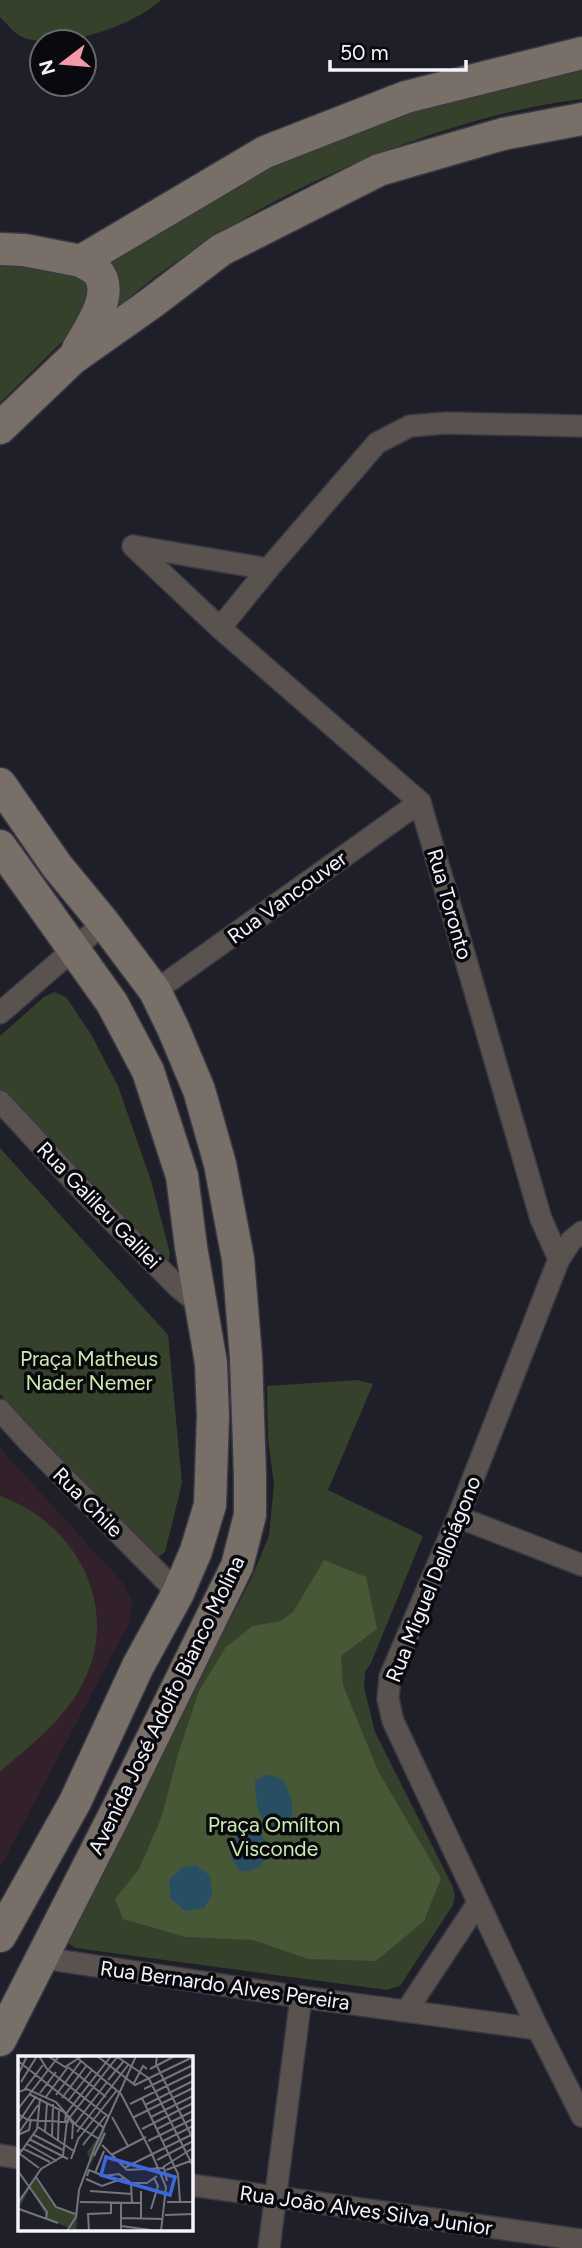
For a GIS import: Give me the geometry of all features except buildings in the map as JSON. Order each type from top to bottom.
[{"type":"main road","points":[[81,261],[265,152],[406,97],[582,53]]},
{"type":"main road","points":[[0,428],[72,359],[221,250],[379,170],[503,134],[582,119]]},
{"type":"main road","points":[[0,249],[24,250],[81,261],[97,271],[103,286],[101,310],[72,359]]},
{"type":"main road","name":"Avenida José Adolfo Bianco Molina","points":[[0,784],[57,866],[104,923],[155,992],[199,1090],[220,1164],[237,1259],[245,1345],[250,1515],[237,1566],[113,1819],[0,2040]]},
{"type":"main road","name":"Avenida José Adolfo Bianco Molina","points":[[0,846],[112,1003],[148,1071],[183,1176],[191,1247],[211,1363],[213,1416],[210,1505],[196,1550],[75,1802],[0,1936]]},
{"type":"main road","points":[[183,1176],[220,1164]]},
{"type":"main road","points":[[75,1802],[113,1819]]},
{"type":"street","points":[[220,628],[377,443],[410,426],[446,423],[582,426]]},
{"type":"street","points":[[268,569],[133,546],[220,628],[420,802]]},
{"type":"street","name":"Rua Vancouver","points":[[155,992],[420,802]]},
{"type":"street","name":"Rua Toronto","points":[[420,802],[541,1219],[559,1259]]},
{"type":"street","points":[[0,1013],[73,947],[104,923]]},
{"type":"street","name":"Rua Galileu Galilei","points":[[0,1101],[84,1192],[179,1288],[202,1306]]},
{"type":"street","name":"Rua Miguel Delloiágono","points":[[582,1232],[571,1241],[559,1259],[458,1517],[390,1677],[388,1699],[393,1721],[538,2029],[582,2116]]},
{"type":"street","name":"Rua Chile","points":[[0,1410],[178,1592]]},
{"type":"street","points":[[458,1517],[582,1565]]},
{"type":"street","points":[[407,2010],[478,1903]]},
{"type":"street","name":"Rua Bernardo Alves Pereira","points":[[43,1958],[538,2029]]},
{"type":"street","points":[[269,2248],[301,1997]]},
{"type":"street","points":[[0,2155],[18,2158]]},
{"type":"street","name":"Rua João Alves Silva Junior","points":[[192,2185],[582,2240]]},
{"type":"shaded area","points":[[0,1448],[122,1582],[132,1601],[130,1621],[0,1868]]},
{"type":"green space","points":[[0,0],[161,0],[133,19],[98,33],[98,28],[28,28],[28,38],[17,34],[0,17]]},
{"type":"green space","points":[[582,61],[582,99],[527,108],[466,124],[413,141],[307,185],[208,241],[161,272],[119,306],[115,304],[110,258],[232,188],[335,134]]},
{"type":"green space","points":[[0,262],[78,274],[87,281],[91,291],[75,329],[0,403]]},
{"type":"green space","points":[[54,992],[66,997],[92,1036],[118,1086],[151,1181],[170,1253],[168,1265],[31,1126],[0,1090],[0,1036],[44,997]]},
{"type":"green space","name":"Praça Matheus Nader Nemer","points":[[0,1148],[168,1335],[182,1483],[165,1552],[157,1558],[146,1554],[0,1394]]},
{"type":"green space","name":"Praça Omílton Visconde","points":[[358,1380],[373,1384],[328,1490],[423,1536],[365,1672],[364,1687],[375,1732],[452,1885],[455,1895],[453,1905],[400,1986],[387,1990],[75,1948],[67,1942],[68,1935],[251,1579],[269,1536],[274,1484],[268,1439],[267,1386]]},
{"type":"green space","points":[[0,1496],[28,1509],[53,1528],[72,1550],[87,1576],[95,1604],[97,1633],[91,1663],[70,1704],[42,1735],[0,1772]]},
{"type":"green space","name":"Praça Omílton Visconde","points":[[324,1560],[366,1577],[377,1629],[341,1656],[343,1685],[378,1771],[441,1878],[424,1921],[376,1961],[308,1959],[253,1940],[186,1937],[123,1919],[115,1899],[139,1869],[162,1816],[178,1754],[199,1691],[226,1647],[253,1626],[281,1621],[293,1612]]},
{"type":"water","points":[[267,1774],[283,1780],[289,1793],[292,1816],[287,1829],[269,1825],[260,1814],[255,1781]]},
{"type":"water","points":[[243,1830],[257,1830],[265,1840],[266,1857],[258,1867],[250,1871],[240,1871],[231,1858],[232,1841]]},
{"type":"water","points":[[196,1865],[210,1876],[212,1895],[204,1908],[185,1911],[171,1899],[169,1880],[181,1868]]}]
